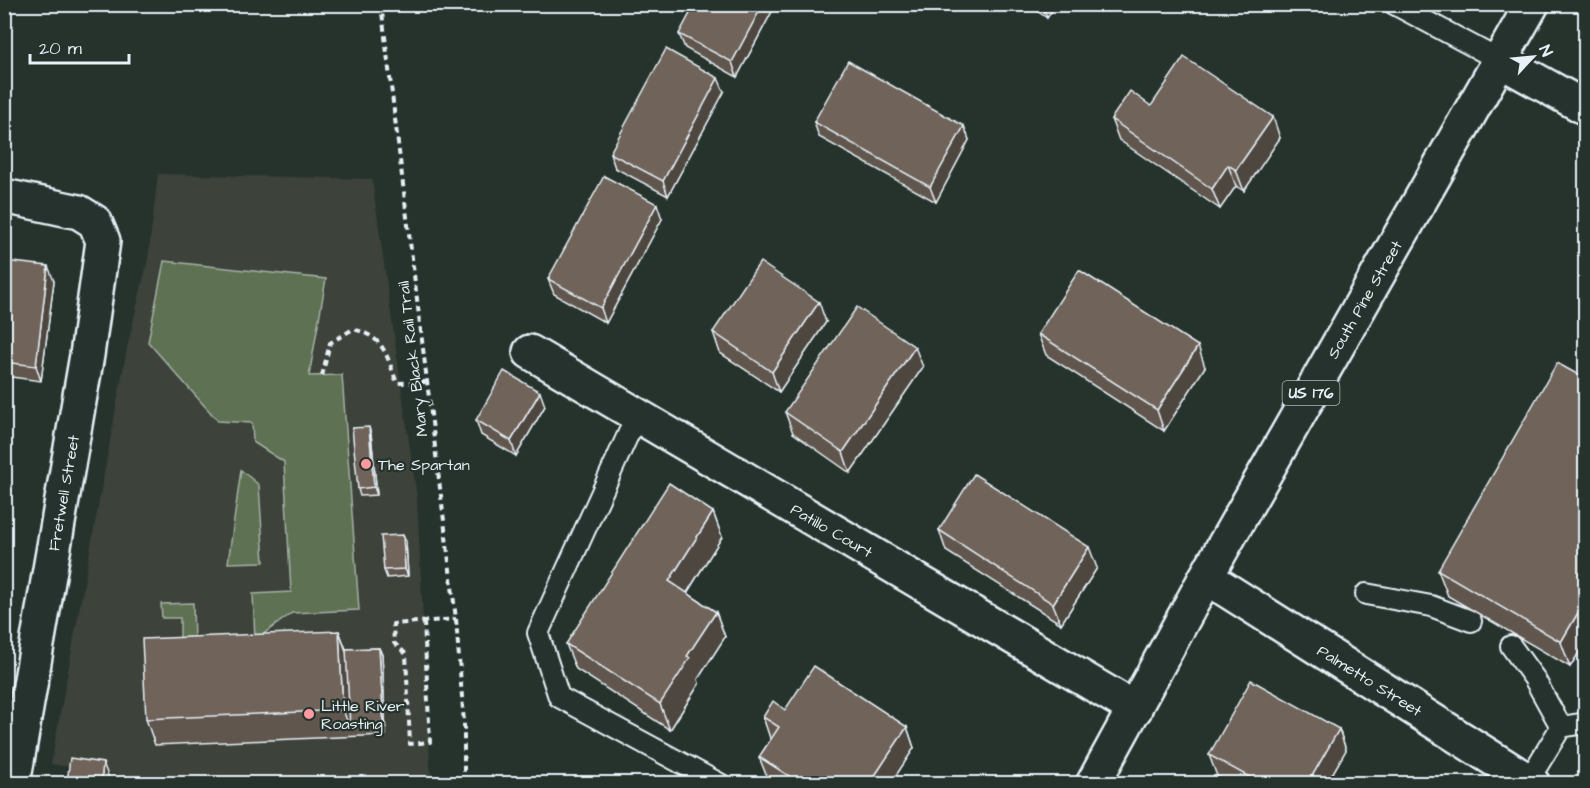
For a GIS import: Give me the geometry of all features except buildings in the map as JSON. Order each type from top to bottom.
[{"type":"main road","name":"South Pine Street","points":[[1093,783],[1206,577],[1532,4]]},
{"type":"main road","points":[[1500,61],[1586,108]]},
{"type":"main road","name":"Fretwell Street","points":[[4,196],[79,212],[95,222],[103,241],[87,355],[13,783]]},
{"type":"main road","name":"Patillo Court","points":[[530,352],[636,417],[1135,709]]},
{"type":"main road","name":"Palmetto Street","points":[[1206,577],[1531,782]]},
{"type":"lane","points":[[1394,4],[1500,61]]},
{"type":"lane","points":[[636,417],[537,633],[559,697],[720,783]]},
{"type":"lane","points":[[1366,594],[1431,606],[1471,621]]},
{"type":"lane","points":[[1511,646],[1534,678],[1561,727]]},
{"type":"lane","points":[[1561,727],[1586,723]]},
{"type":"lane","points":[[1531,782],[1561,727]]},
{"type":"path","name":"Mary Black Rail Trail","points":[[381,4],[456,619],[464,723],[464,783]]},
{"type":"path","points":[[322,376],[330,343],[353,329],[369,333],[381,343],[397,383],[427,382]]},
{"type":"path","points":[[424,622],[430,742],[410,744],[406,654],[394,643],[393,624],[456,619]]},
{"type":"shaded area","points":[[158,174],[372,179],[417,498],[431,783],[172,783],[51,764],[127,348],[148,259]]},
{"type":"green space","points":[[164,261],[326,279],[309,376],[342,375],[359,610],[292,613],[255,640],[253,594],[291,592],[284,462],[253,442],[252,423],[218,421],[148,342]]},
{"type":"green space","points":[[241,470],[259,485],[264,562],[228,563]]},
{"type":"green space","points":[[193,603],[194,642],[180,642],[180,618],[162,618],[161,604]]},
{"type":"place","name":"The Spartan","points":[[366,464]]},
{"type":"place","name":"Little River Roasting","points":[[309,714]]}]
